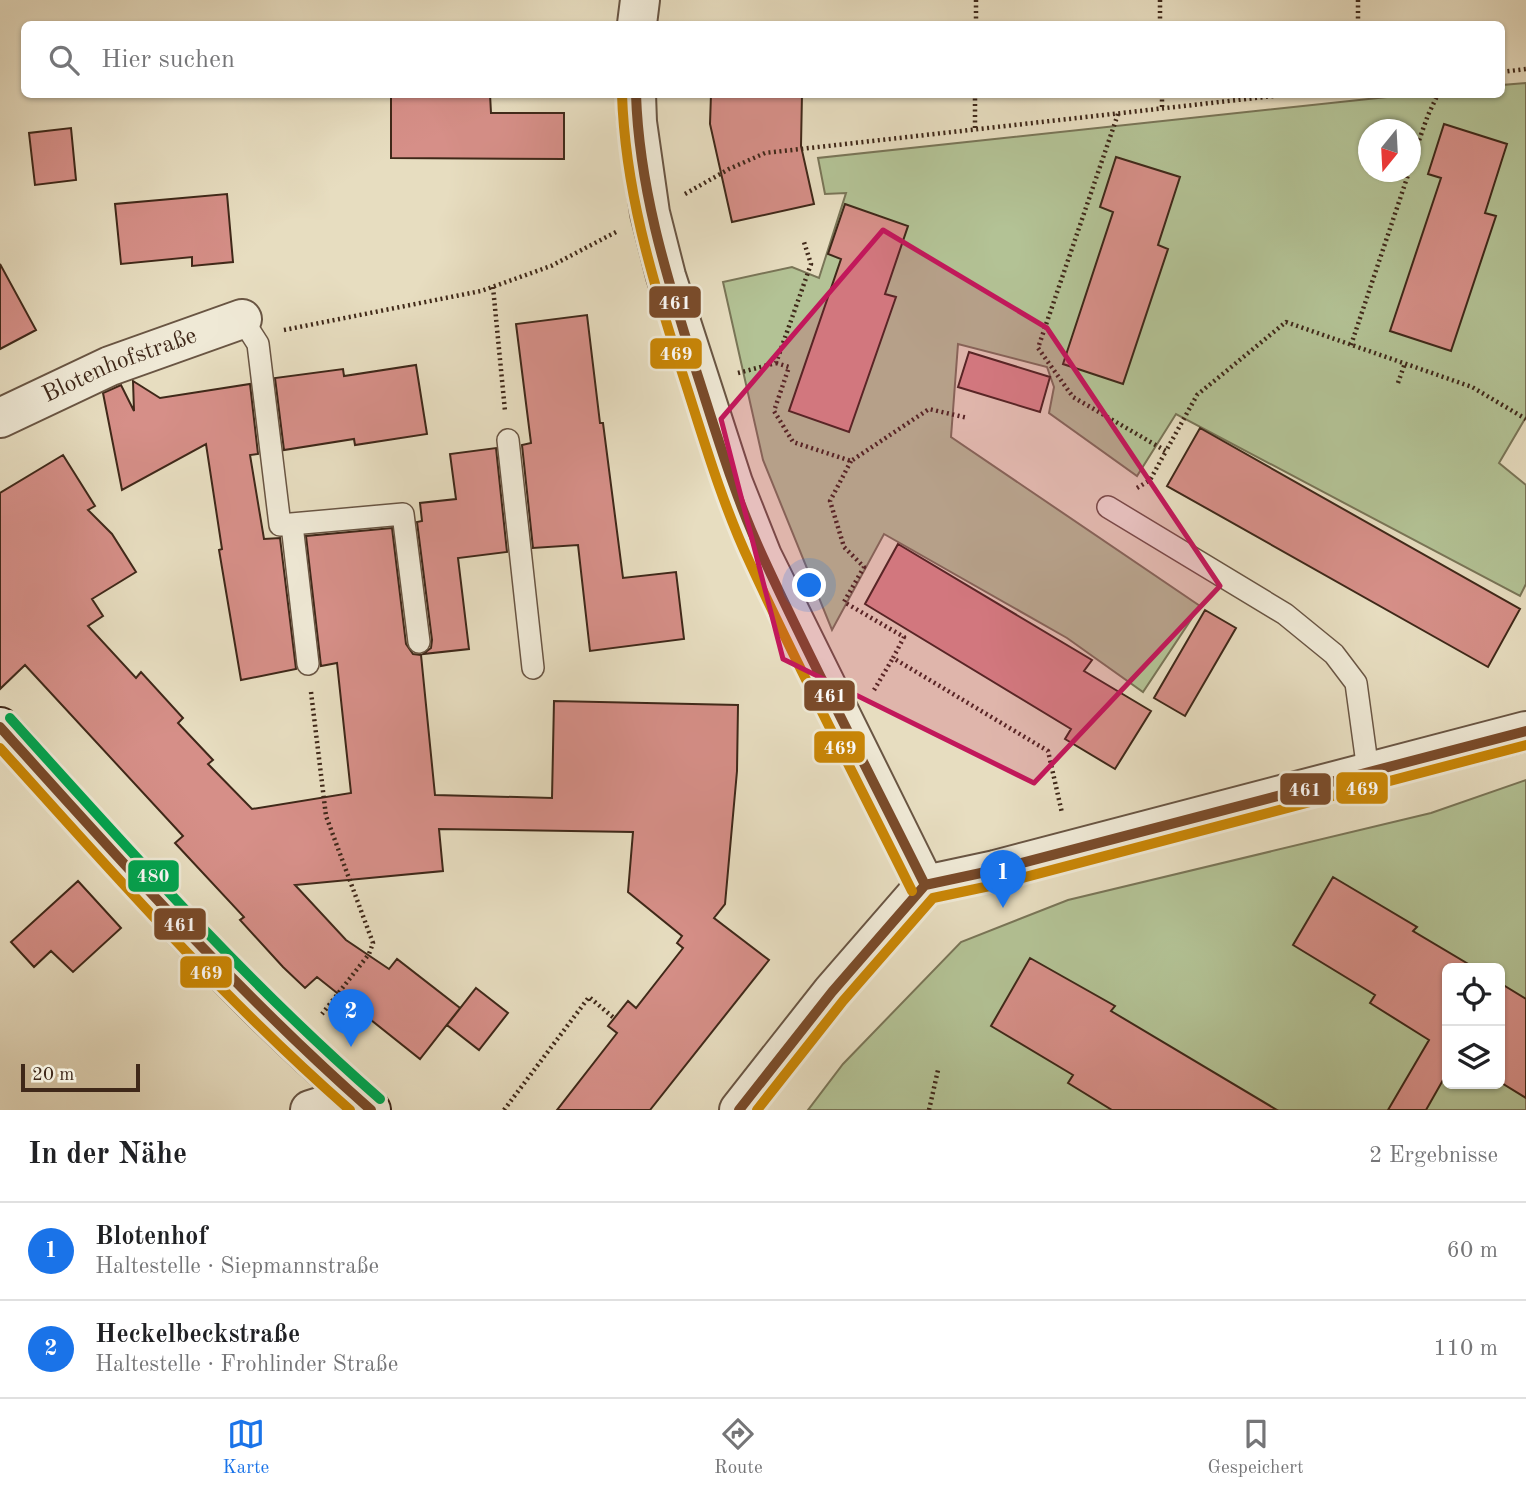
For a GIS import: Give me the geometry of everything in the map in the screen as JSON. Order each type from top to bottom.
[{"type":"street","points":[[637,21],[640,0]]},
{"type":"street","points":[[636,98],[650,214],[666,276],[733,483],[762,556],[925,885]]},
{"type":"street","name":"Blotenhofstraße","points":[[0,418],[110,366],[242,318]]},
{"type":"street","points":[[0,727],[228,975],[363,1103]]},
{"type":"street","points":[[740,1110],[832,992],[925,885],[995,870],[1526,731]]},
{"type":"street","points":[[310,1110],[363,1103]]},
{"type":"lane","points":[[242,318],[258,344],[280,526],[403,514],[419,642]]},
{"type":"lane","points":[[508,440],[533,668]]},
{"type":"lane","points":[[1108,507],[1285,614],[1334,654],[1356,683],[1368,771]]},
{"type":"lane","points":[[292,524],[308,664]]},
{"type":"path","points":[[976,0],[976,21]]},
{"type":"path","points":[[1160,0],[1160,21]]},
{"type":"path","points":[[1358,21],[1359,0]]},
{"type":"path","points":[[1505,72],[1526,69]]},
{"type":"path","points":[[975,98],[975,128]]},
{"type":"path","points":[[1162,98],[1163,109]]},
{"type":"path","points":[[242,318],[267,333],[493,287],[551,266],[729,169],[765,153],[1257,98]]},
{"type":"path","points":[[1421,135],[1436,98]]},
{"type":"path","points":[[1118,114],[1038,348],[1073,397],[1166,451]]},
{"type":"path","points":[[1351,345],[1406,182]]},
{"type":"path","points":[[776,363],[811,264],[804,242]]},
{"type":"path","points":[[493,287],[508,440]]},
{"type":"path","points":[[1108,507],[1150,480],[1196,395],[1286,323],[1472,387],[1526,419]]},
{"type":"path","points":[[700,384],[776,363],[789,367],[774,411],[793,442],[850,461]]},
{"type":"path","points":[[1398,383],[1405,363]]},
{"type":"path","points":[[873,691],[904,637],[844,602],[864,566],[844,547],[830,501],[850,461],[929,410],[968,418]]},
{"type":"path","points":[[893,658],[1048,751],[1062,816]]},
{"type":"path","points":[[308,664],[326,816],[373,943],[369,954],[317,1020]]},
{"type":"path","points":[[504,1110],[589,997],[614,1018]]},
{"type":"path","points":[[929,1110],[938,1070]]},
{"type":"highlighted area","points":[[883,230],[1047,328],[1220,586],[1034,783],[783,659],[721,419]]},
{"type":"green space","points":[[1526,83],[1526,417],[1499,463],[1526,485],[1526,584],[1520,596],[1176,414],[1137,476],[1049,413],[1054,387],[1047,367],[958,344],[951,437],[1200,606],[1143,692],[1067,638],[884,534],[832,630],[763,460],[723,282],[792,267],[819,278],[846,193],[825,194],[818,158],[1378,98],[1505,98],[1505,85]]},
{"type":"green space","points":[[1526,780],[1526,1110],[808,1110],[843,1064],[961,942],[1068,900],[1431,813]]},
{"type":"building","points":[[391,98],[490,98],[491,113],[564,113],[564,159],[391,158]]},
{"type":"building","points":[[711,98],[802,98],[801,146],[814,204],[732,222],[710,124]]},
{"type":"building","points":[[1444,124],[1507,144],[1485,213],[1496,216],[1451,351],[1390,331],[1441,178],[1428,174]]},
{"type":"building","points":[[71,128],[76,180],[35,185],[29,133]]},
{"type":"building","points":[[1116,157],[1180,177],[1158,245],[1168,249],[1123,384],[1063,364],[1113,212],[1100,207]]},
{"type":"building","points":[[227,194],[233,262],[192,266],[192,257],[121,264],[115,204]]},
{"type":"building","points":[[845,204],[908,226],[885,294],[896,297],[849,432],[789,411],[841,259],[828,254]]},
{"type":"building","points":[[0,264],[36,330],[0,349]]},
{"type":"building","points":[[587,315],[623,578],[676,572],[684,639],[590,651],[578,545],[533,548],[522,445],[531,443],[516,324]]},
{"type":"building","points":[[969,352],[1050,377],[1040,412],[958,387]]},
{"type":"building","points":[[416,365],[427,434],[355,445],[354,439],[284,450],[275,378],[343,369],[344,376]]},
{"type":"building","points":[[133,381],[160,398],[250,384],[258,454],[250,455],[264,539],[280,538],[296,669],[241,680],[219,550],[222,549],[206,444],[122,490],[103,393],[121,385],[134,411]]},
{"type":"building","points":[[1200,428],[1520,609],[1488,667],[1167,486]]},
{"type":"building","points":[[496,448],[507,552],[458,558],[469,649],[423,654],[431,648],[432,640],[417,522],[422,521],[420,503],[456,499],[450,454]]},
{"type":"building","points":[[63,455],[95,506],[88,510],[112,534],[136,572],[92,599],[103,616],[88,626],[136,678],[141,672],[183,718],[178,723],[213,760],[208,764],[252,809],[351,793],[337,663],[321,666],[306,536],[392,528],[406,644],[413,654],[421,655],[435,795],[552,798],[554,701],[738,705],[737,771],[725,904],[714,918],[769,960],[650,1110],[557,1110],[617,1033],[608,1026],[628,1001],[636,1008],[683,948],[677,943],[682,936],[628,892],[633,832],[439,829],[443,871],[295,885],[346,940],[389,969],[397,959],[460,1008],[420,1059],[317,977],[305,988],[283,967],[240,920],[244,917],[175,843],[183,836],[25,665],[0,689],[0,493]]},
{"type":"building","points":[[898,544],[1092,660],[1084,671],[1151,711],[1115,769],[1065,739],[1071,729],[865,604]]},
{"type":"building","points":[[1205,610],[1236,628],[1185,716],[1154,698]]},
{"type":"building","points":[[1333,877],[1417,927],[1413,931],[1467,963],[1442,963],[1442,1082],[1426,1110],[1388,1110],[1429,1040],[1370,1003],[1375,995],[1293,945]]},
{"type":"building","points":[[78,881],[121,928],[73,972],[51,951],[34,967],[11,942]]},
{"type":"building","points":[[1030,958],[1115,1006],[1111,1011],[1277,1110],[1112,1110],[1068,1083],[1073,1075],[991,1026]]},
{"type":"building","points":[[1505,986],[1526,999],[1526,1098],[1505,1085]]},
{"type":"building","points":[[476,988],[508,1013],[479,1050],[447,1025]]},
{"type":"transit line","name":"469","points":[[622,98],[628,163],[649,264],[720,489],[739,539],[769,604],[912,891]]},
{"type":"transit line","name":"461","points":[[636,98],[642,162],[663,260],[733,484],[782,598],[925,885]]},
{"type":"transit line","name":"480","points":[[10,718],[235,962],[380,1099]]},
{"type":"transit line","name":"461","points":[[0,727],[226,972],[371,1110]]},
{"type":"transit line","name":"461","points":[[739,1110],[832,992],[925,885],[995,870],[1526,731]]},
{"type":"transit line","name":"469","points":[[757,1110],[843,1001],[933,898],[999,884],[1526,745]]},
{"type":"transit line","name":"469","points":[[0,748],[213,980],[350,1110]]},
{"type":"place","name":"Blotenhof","points":[[1003,908]]},
{"type":"place","name":"Heckelbeckstraße","points":[[351,1047]]}]
